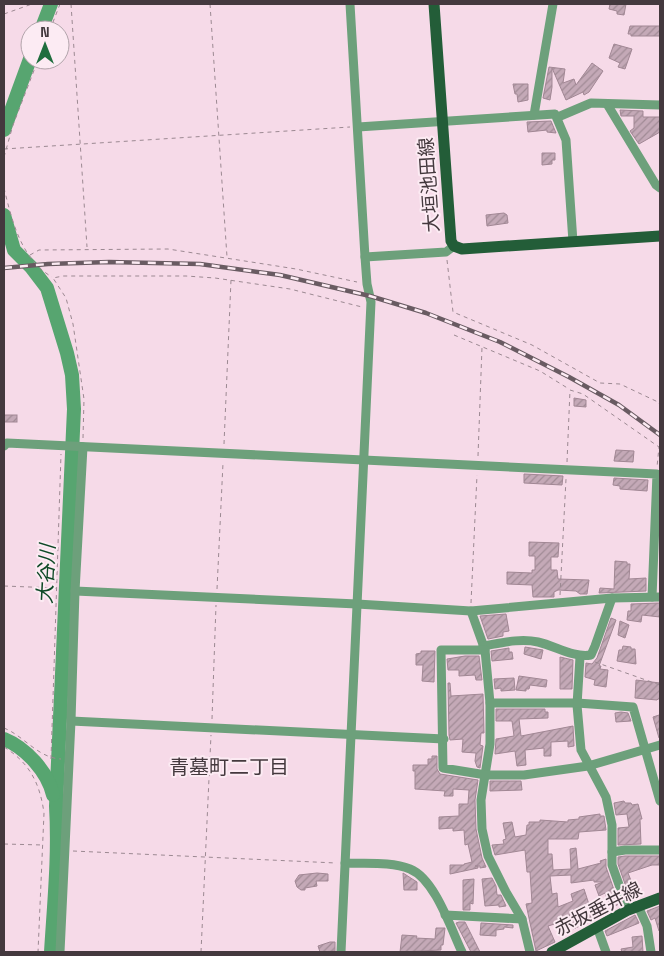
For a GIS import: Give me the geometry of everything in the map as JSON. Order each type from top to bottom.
[{"type":"main road","name":"大垣池田線","points":[[434,4],[451,241],[450,249],[660,236]]},
{"type":"main road","name":"赤坂垂井線","points":[[552,952],[633,908],[660,898]]},
{"type":"street","points":[[341,952],[352,734],[362,460],[371,302],[367,284],[365,257],[350,4]]},
{"type":"street","points":[[534,115],[553,4]]},
{"type":"street","points":[[358,127],[534,115],[555,114],[558,116],[591,103],[660,105]]},
{"type":"street","points":[[607,104],[660,188]]},
{"type":"street","points":[[558,116],[566,140],[573,242]]},
{"type":"street","points":[[365,257],[450,249]]},
{"type":"street","points":[[4,446],[7,443],[224,455],[657,474],[656,597],[612,598],[471,611],[75,591]]},
{"type":"street","points":[[60,952],[81,447]]},
{"type":"street","points":[[612,598],[590,655],[580,656],[536,642],[520,641],[484,648],[441,650],[443,768],[486,775],[524,775],[588,766],[660,745]]},
{"type":"street","points":[[471,611],[484,648],[490,703],[490,744],[481,800],[482,829],[488,856],[522,919],[530,952]]},
{"type":"street","points":[[580,656],[578,703],[581,750],[606,797],[612,826],[612,865],[633,908],[647,926],[651,952]]},
{"type":"street","points":[[490,703],[578,703],[633,707],[660,801]]},
{"type":"street","points":[[71,721],[444,739]]},
{"type":"street","points":[[612,852],[660,850]]},
{"type":"street","points":[[345,863],[394,865],[419,873],[428,883],[462,952]]},
{"type":"street","points":[[445,915],[522,919]]},
{"type":"street","points":[[596,927],[606,952]]},
{"type":"path","points":[[4,14],[32,4]]},
{"type":"path","points":[[54,20],[60,4]]},
{"type":"path","points":[[71,4],[87,249]]},
{"type":"path","points":[[210,4],[227,258]]},
{"type":"path","points":[[4,157],[13,125],[34,70]]},
{"type":"path","points":[[4,149],[218,134],[358,127]]},
{"type":"path","points":[[4,188],[18,238],[30,255],[53,278],[66,298],[79,361],[84,399],[81,447]]},
{"type":"path","points":[[30,255],[39,250],[168,249],[296,269],[367,284]]},
{"type":"path","points":[[450,249],[453,312],[532,345],[600,383],[620,384],[658,402],[660,405]]},
{"type":"path","points":[[53,278],[63,276],[186,276],[231,280],[290,289],[370,309]]},
{"type":"path","points":[[201,952],[231,280]]},
{"type":"path","points":[[454,335],[540,371],[570,390]]},
{"type":"path","points":[[471,611],[482,347]]},
{"type":"path","points":[[51,758],[63,446]]},
{"type":"path","points":[[4,586],[57,588]]},
{"type":"path","points":[[580,656],[624,674],[660,685]]},
{"type":"path","points":[[4,728],[15,732],[42,754],[51,758],[67,759]]},
{"type":"path","points":[[4,747],[14,753],[33,775],[41,794],[44,813],[44,845],[38,952]]},
{"type":"path","points":[[4,844],[44,845]]},
{"type":"path","points":[[65,850],[345,863]]},
{"type":"building","points":[[610,4],[626,4],[624,15],[617,14],[617,11],[609,9]]},
{"type":"building","points":[[630,26],[660,26],[660,36],[631,36],[631,34],[628,34]]},
{"type":"building","points":[[614,44],[632,49],[625,69],[618,67],[620,63],[609,58]]},
{"type":"building","points":[[592,63],[603,71],[589,92],[584,95],[583,92],[566,100],[552,68],[550,100],[543,98],[549,67],[565,69],[563,83],[574,79],[576,85]]},
{"type":"building","points":[[513,84],[528,84],[528,100],[518,102]]},
{"type":"building","points":[[620,110],[643,111],[643,117],[660,117],[660,132],[639,144],[630,131],[634,128],[634,116],[621,116]]},
{"type":"building","points":[[551,121],[556,133],[547,132],[547,130],[528,132],[527,122]]},
{"type":"building","points":[[542,153],[555,153],[555,160],[552,160],[552,164],[542,165]]},
{"type":"building","points":[[504,213],[507,215],[508,223],[487,226],[486,215]]},
{"type":"building","points":[[574,398],[586,400],[586,407],[574,406]]},
{"type":"building","points":[[4,415],[17,415],[17,422],[4,422]]},
{"type":"building","points":[[616,450],[634,451],[633,462],[614,461]]},
{"type":"building","points":[[524,474],[563,476],[562,485],[524,483]]},
{"type":"building","points":[[614,478],[648,480],[647,491],[620,489],[620,486],[613,485]]},
{"type":"building","points":[[529,542],[559,543],[558,557],[551,557],[551,570],[557,570],[558,579],[589,580],[587,594],[558,590],[554,592],[554,597],[533,597],[532,585],[507,584],[507,572],[532,573],[532,570],[535,570],[535,556],[529,556]]},
{"type":"building","points":[[615,561],[630,564],[629,579],[646,578],[646,591],[599,593],[600,588],[614,589]]},
{"type":"building","points":[[660,603],[660,617],[642,615],[641,622],[627,620],[628,611],[631,611],[631,604]]},
{"type":"building","points":[[506,614],[509,631],[503,632],[503,636],[488,639],[480,616]]},
{"type":"building","points":[[611,618],[616,620],[599,666],[601,666],[600,669],[608,670],[606,687],[594,685],[595,680],[585,677],[586,663],[592,664],[597,658]]},
{"type":"building","points":[[620,621],[629,625],[625,638],[618,635]]},
{"type":"building","points":[[623,646],[635,649],[636,664],[617,661],[619,650],[622,650]]},
{"type":"building","points":[[525,647],[543,650],[541,659],[524,654]]},
{"type":"building","points":[[509,648],[513,659],[492,661],[491,651]]},
{"type":"building","points":[[421,651],[435,651],[434,682],[422,681],[423,665],[416,665],[416,654],[421,653]]},
{"type":"building","points":[[479,656],[482,680],[476,680],[475,675],[459,676],[459,670],[448,670],[447,659]]},
{"type":"building","points":[[560,657],[573,660],[572,689],[560,689]]},
{"type":"building","points":[[519,676],[547,680],[546,687],[530,685],[526,691],[516,690]]},
{"type":"building","points":[[514,678],[515,690],[501,691],[501,688],[495,689],[494,679]]},
{"type":"building","points":[[636,680],[660,683],[660,699],[635,698]]},
{"type":"building","points":[[448,683],[450,683],[451,696],[483,694],[484,733],[481,733],[480,745],[483,746],[480,768],[477,767],[475,761],[476,753],[462,752],[463,739],[450,740]]},
{"type":"building","points":[[496,709],[545,709],[545,712],[548,712],[548,718],[519,719],[521,736],[573,726],[574,746],[568,747],[568,741],[551,742],[551,756],[544,756],[544,748],[525,750],[526,765],[517,766],[515,751],[495,754],[496,739],[514,736],[512,721],[496,721]]},
{"type":"building","points":[[615,713],[628,713],[631,721],[616,722]]},
{"type":"building","points":[[659,715],[660,738],[653,717]]},
{"type":"building","points":[[432,756],[437,756],[437,769],[440,774],[478,780],[475,800],[476,829],[482,858],[486,867],[480,868],[478,866],[478,868],[450,874],[450,865],[464,865],[472,862],[468,844],[465,845],[464,830],[453,831],[453,828],[439,829],[439,817],[459,816],[459,804],[468,804],[469,790],[453,789],[453,796],[444,796],[445,791],[415,789],[413,765],[428,765],[428,759],[432,759]]},
{"type":"building","points":[[490,781],[521,781],[522,790],[490,791]]},
{"type":"building","points":[[624,801],[632,805],[638,804],[642,819],[640,819],[641,844],[618,845],[618,828],[629,827],[627,814],[616,815],[614,803]]},
{"type":"building","points":[[600,814],[600,816],[604,816],[606,830],[579,832],[578,839],[548,839],[548,854],[552,854],[553,870],[571,869],[570,849],[576,848],[578,869],[601,863],[600,861],[606,859],[606,867],[619,904],[611,908],[605,893],[599,896],[595,885],[603,882],[594,882],[594,880],[571,883],[571,875],[550,876],[552,894],[557,893],[558,907],[573,901],[571,894],[584,889],[594,920],[573,929],[568,920],[548,926],[555,942],[536,951],[526,904],[532,903],[530,872],[527,872],[525,850],[495,855],[492,845],[504,844],[503,840],[506,839],[503,823],[512,822],[515,837],[526,835],[529,822],[540,822],[540,820],[568,822],[568,820],[579,819],[579,817]]},
{"type":"building","points":[[660,856],[660,865],[652,865],[628,873],[634,888],[630,889],[634,900],[631,901],[618,864],[618,857]]},
{"type":"building","points":[[403,873],[417,882],[417,890],[404,890]]},
{"type":"building","points":[[328,874],[328,881],[316,881],[317,886],[305,888],[305,890],[297,887],[295,881],[299,875]]},
{"type":"building","points":[[492,878],[496,886],[497,895],[501,895],[506,906],[485,906],[482,879]]},
{"type":"building","points":[[474,879],[473,904],[470,903],[470,910],[463,910],[463,880]]},
{"type":"building","points":[[660,906],[659,931],[655,918],[651,920],[647,911]]},
{"type":"building","points":[[635,915],[639,923],[607,936],[605,931]]},
{"type":"building","points":[[465,922],[480,952],[471,952],[456,923]]},
{"type":"building","points":[[481,923],[513,925],[513,928],[504,927],[504,929],[496,930],[496,936],[480,935]]},
{"type":"building","points":[[436,928],[445,928],[441,950],[400,952],[402,935],[435,939]]},
{"type":"building","points":[[642,936],[643,952],[622,952],[621,949],[633,947],[632,937]]},
{"type":"building","points":[[335,942],[335,951],[320,952],[318,946]]},
{"type":"waterway","name":"大谷川","points":[[45,20],[51,4]]},
{"type":"waterway","name":"大谷川","points":[[4,130],[26,70]]},
{"type":"waterway","name":"大谷川","points":[[4,215],[14,250],[31,267],[47,288],[72,375],[74,409],[56,806],[57,861],[51,952]]},
{"type":"waterway","points":[[4,739],[20,748],[35,762],[46,778],[53,795]]},
{"type":"railway","points":[[4,268],[109,262],[200,264],[280,275],[370,296],[426,313],[500,342],[619,405],[660,435]]},
{"type":"district","name":"青墓町二丁目","points":[[229,767]]}]
